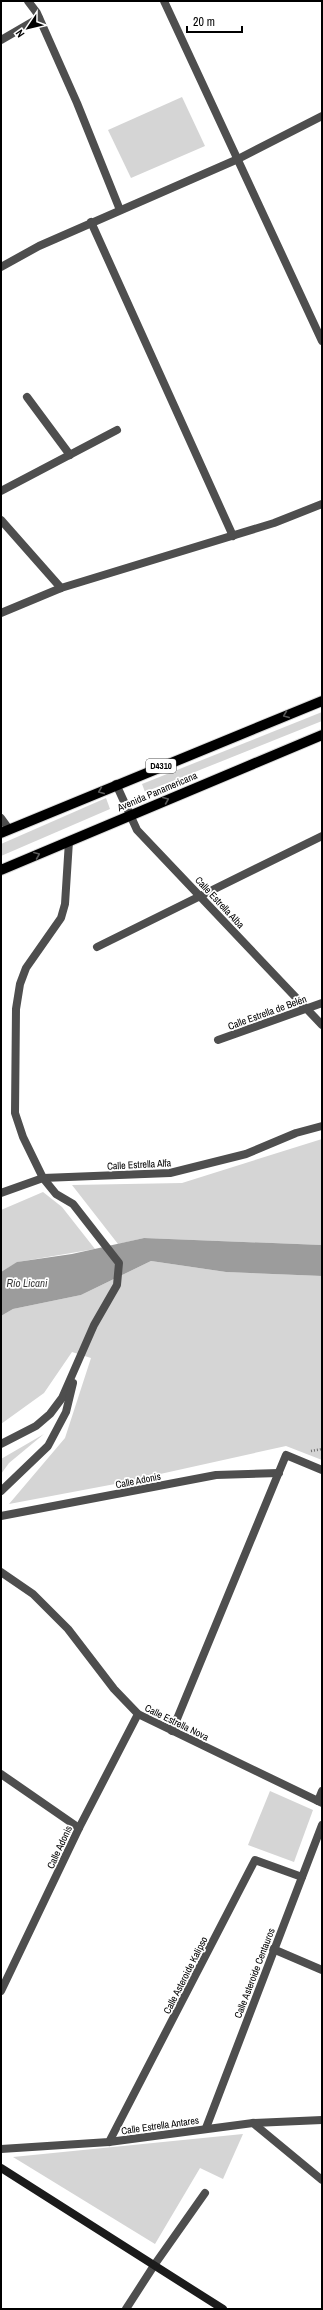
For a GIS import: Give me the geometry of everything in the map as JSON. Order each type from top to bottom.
[{"type":"main road","name":"D4310","points":[[5,831],[116,784],[322,701]]},
{"type":"main road","name":"Avenida Panamericana","points":[[1,870],[322,735]]},
{"type":"street","points":[[28,1],[39,18],[77,103],[120,210]]},
{"type":"street","points":[[164,1],[322,341]]},
{"type":"street","points":[[1,40],[39,18]]},
{"type":"street","points":[[1,267],[39,246],[91,222],[238,159],[322,116]]},
{"type":"street","points":[[91,222],[233,536]]},
{"type":"street","points":[[27,397],[70,455]]},
{"type":"street","points":[[1,491],[117,430]]},
{"type":"street","points":[[1,613],[61,588],[233,536],[322,504]]},
{"type":"street","points":[[1,520],[61,588]]},
{"type":"street","name":"Calle Estrella Alba","points":[[116,784],[137,830],[322,1025]]},
{"type":"street","points":[[1,818],[5,831]]},
{"type":"street","points":[[97,947],[322,836]]},
{"type":"street","points":[[1,1444],[36,1426],[50,1414],[62,1398],[94,1325],[117,1285],[119,1263],[72,1204],[56,1194],[43,1178],[23,1137],[15,1113],[16,1009],[20,984],[26,968],[61,918],[65,904],[69,841]]},
{"type":"street","name":"Calle Estrella de Belén","points":[[218,1040],[322,1003]]},
{"type":"street","name":"Calle Estrella Alfa","points":[[1,1193],[43,1178],[170,1173],[246,1154],[296,1134],[322,1126]]},
{"type":"street","points":[[1,1491],[48,1446],[59,1429],[66,1412],[77,1366]]},
{"type":"street","points":[[172,1731],[286,1455],[322,1470]]},
{"type":"street","name":"Calle Adonis","points":[[1,1516],[216,1475],[279,1473]]},
{"type":"street","name":"Calle Estrella Nova","points":[[1,1572],[33,1594],[68,1629],[114,1689],[138,1714],[320,1802]]},
{"type":"street","name":"Calle Adonis","points":[[1,1990],[4,1979],[79,1828],[138,1714]]},
{"type":"street","points":[[1,1774],[79,1828]]},
{"type":"street","points":[[320,1802],[322,1791]]},
{"type":"street","name":"Calle Asteroide Centauros","points":[[206,2128],[322,1826]]},
{"type":"street","name":"Calle Asteroide Kalipso","points":[[109,2142],[255,1860],[302,1877]]},
{"type":"street","points":[[274,1949],[322,1970]]},
{"type":"street","name":"Calle Estrella Antares","points":[[1,2149],[109,2142],[253,2123],[322,2120]]},
{"type":"street","points":[[253,2123],[322,2180]]},
{"type":"street","points":[[1,2168],[155,2264],[223,2309]]},
{"type":"street","points":[[126,2309],[155,2264],[205,2193]]},
{"type":"shaded area","points":[[182,97],[205,146],[131,178],[108,130]]},
{"type":"shaded area","points":[[322,712],[322,721],[145,792],[142,784]]},
{"type":"shaded area","points":[[106,798],[110,809],[1,856],[1,844]]},
{"type":"shaded area","points":[[322,1139],[322,1245],[144,1238],[118,1244],[72,1185],[182,1183]]},
{"type":"shaded area","points":[[43,1192],[62,1207],[95,1249],[18,1262],[1,1272],[1,1210]]},
{"type":"shaded area","points":[[151,1261],[226,1272],[322,1276],[322,1460],[286,1446],[115,1484],[9,1504],[65,1438],[91,1358],[72,1352],[44,1393],[1,1424],[1,1316],[13,1309],[81,1295]]},
{"type":"shaded area","points":[[44,1434],[9,1463],[1,1474],[1,1459]]},
{"type":"shaded area","points":[[270,1791],[313,1810],[294,1862],[248,1845]]},
{"type":"shaded area","points":[[243,2134],[223,2179],[200,2168],[155,2244],[13,2157]]},
{"type":"water","name":"Río Licani","points":[[144,1238],[322,1245],[322,1276],[226,1272],[151,1261],[81,1295],[13,1309],[1,1316],[1,1272],[17,1262],[72,1254]]}]
